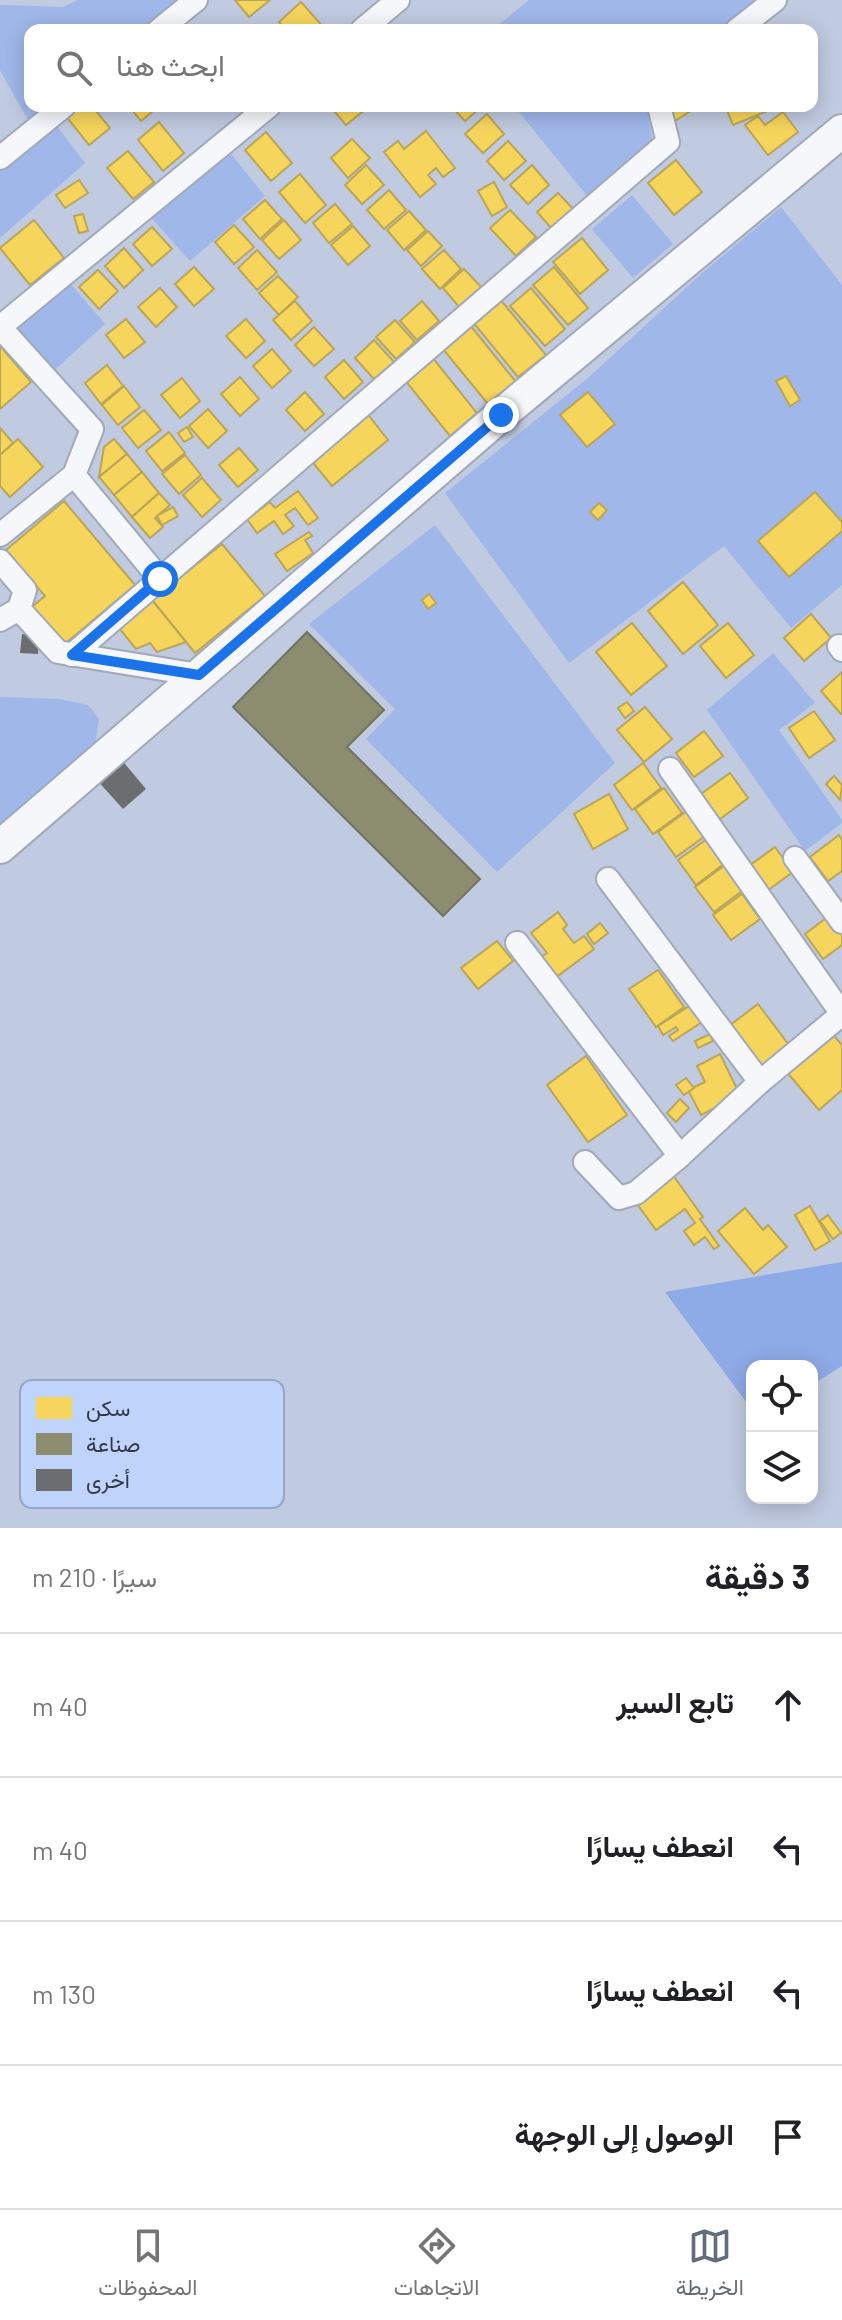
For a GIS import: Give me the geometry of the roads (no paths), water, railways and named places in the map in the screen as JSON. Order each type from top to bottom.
[{"type":"street","points":[[166,24],[196,0]]},
{"type":"street","points":[[369,24],[398,0]]},
{"type":"street","points":[[745,24],[775,0]]},
{"type":"street","points":[[0,158],[57,112]]},
{"type":"street","points":[[0,535],[74,475],[92,429],[0,327],[262,112]]},
{"type":"street","points":[[72,655],[668,142],[660,112]]},
{"type":"street","points":[[0,847],[501,415],[842,131]]},
{"type":"street","points":[[74,475],[160,579]]},
{"type":"street","points":[[0,561],[25,590],[9,615],[58,652],[199,675]]},
{"type":"street","points":[[585,1162],[619,1198],[636,1193],[760,1082],[842,1014],[670,769]]},
{"type":"street","points":[[795,858],[842,922]]},
{"type":"street","points":[[608,879],[760,1082]]},
{"type":"street","points":[[517,943],[680,1156]]}]
